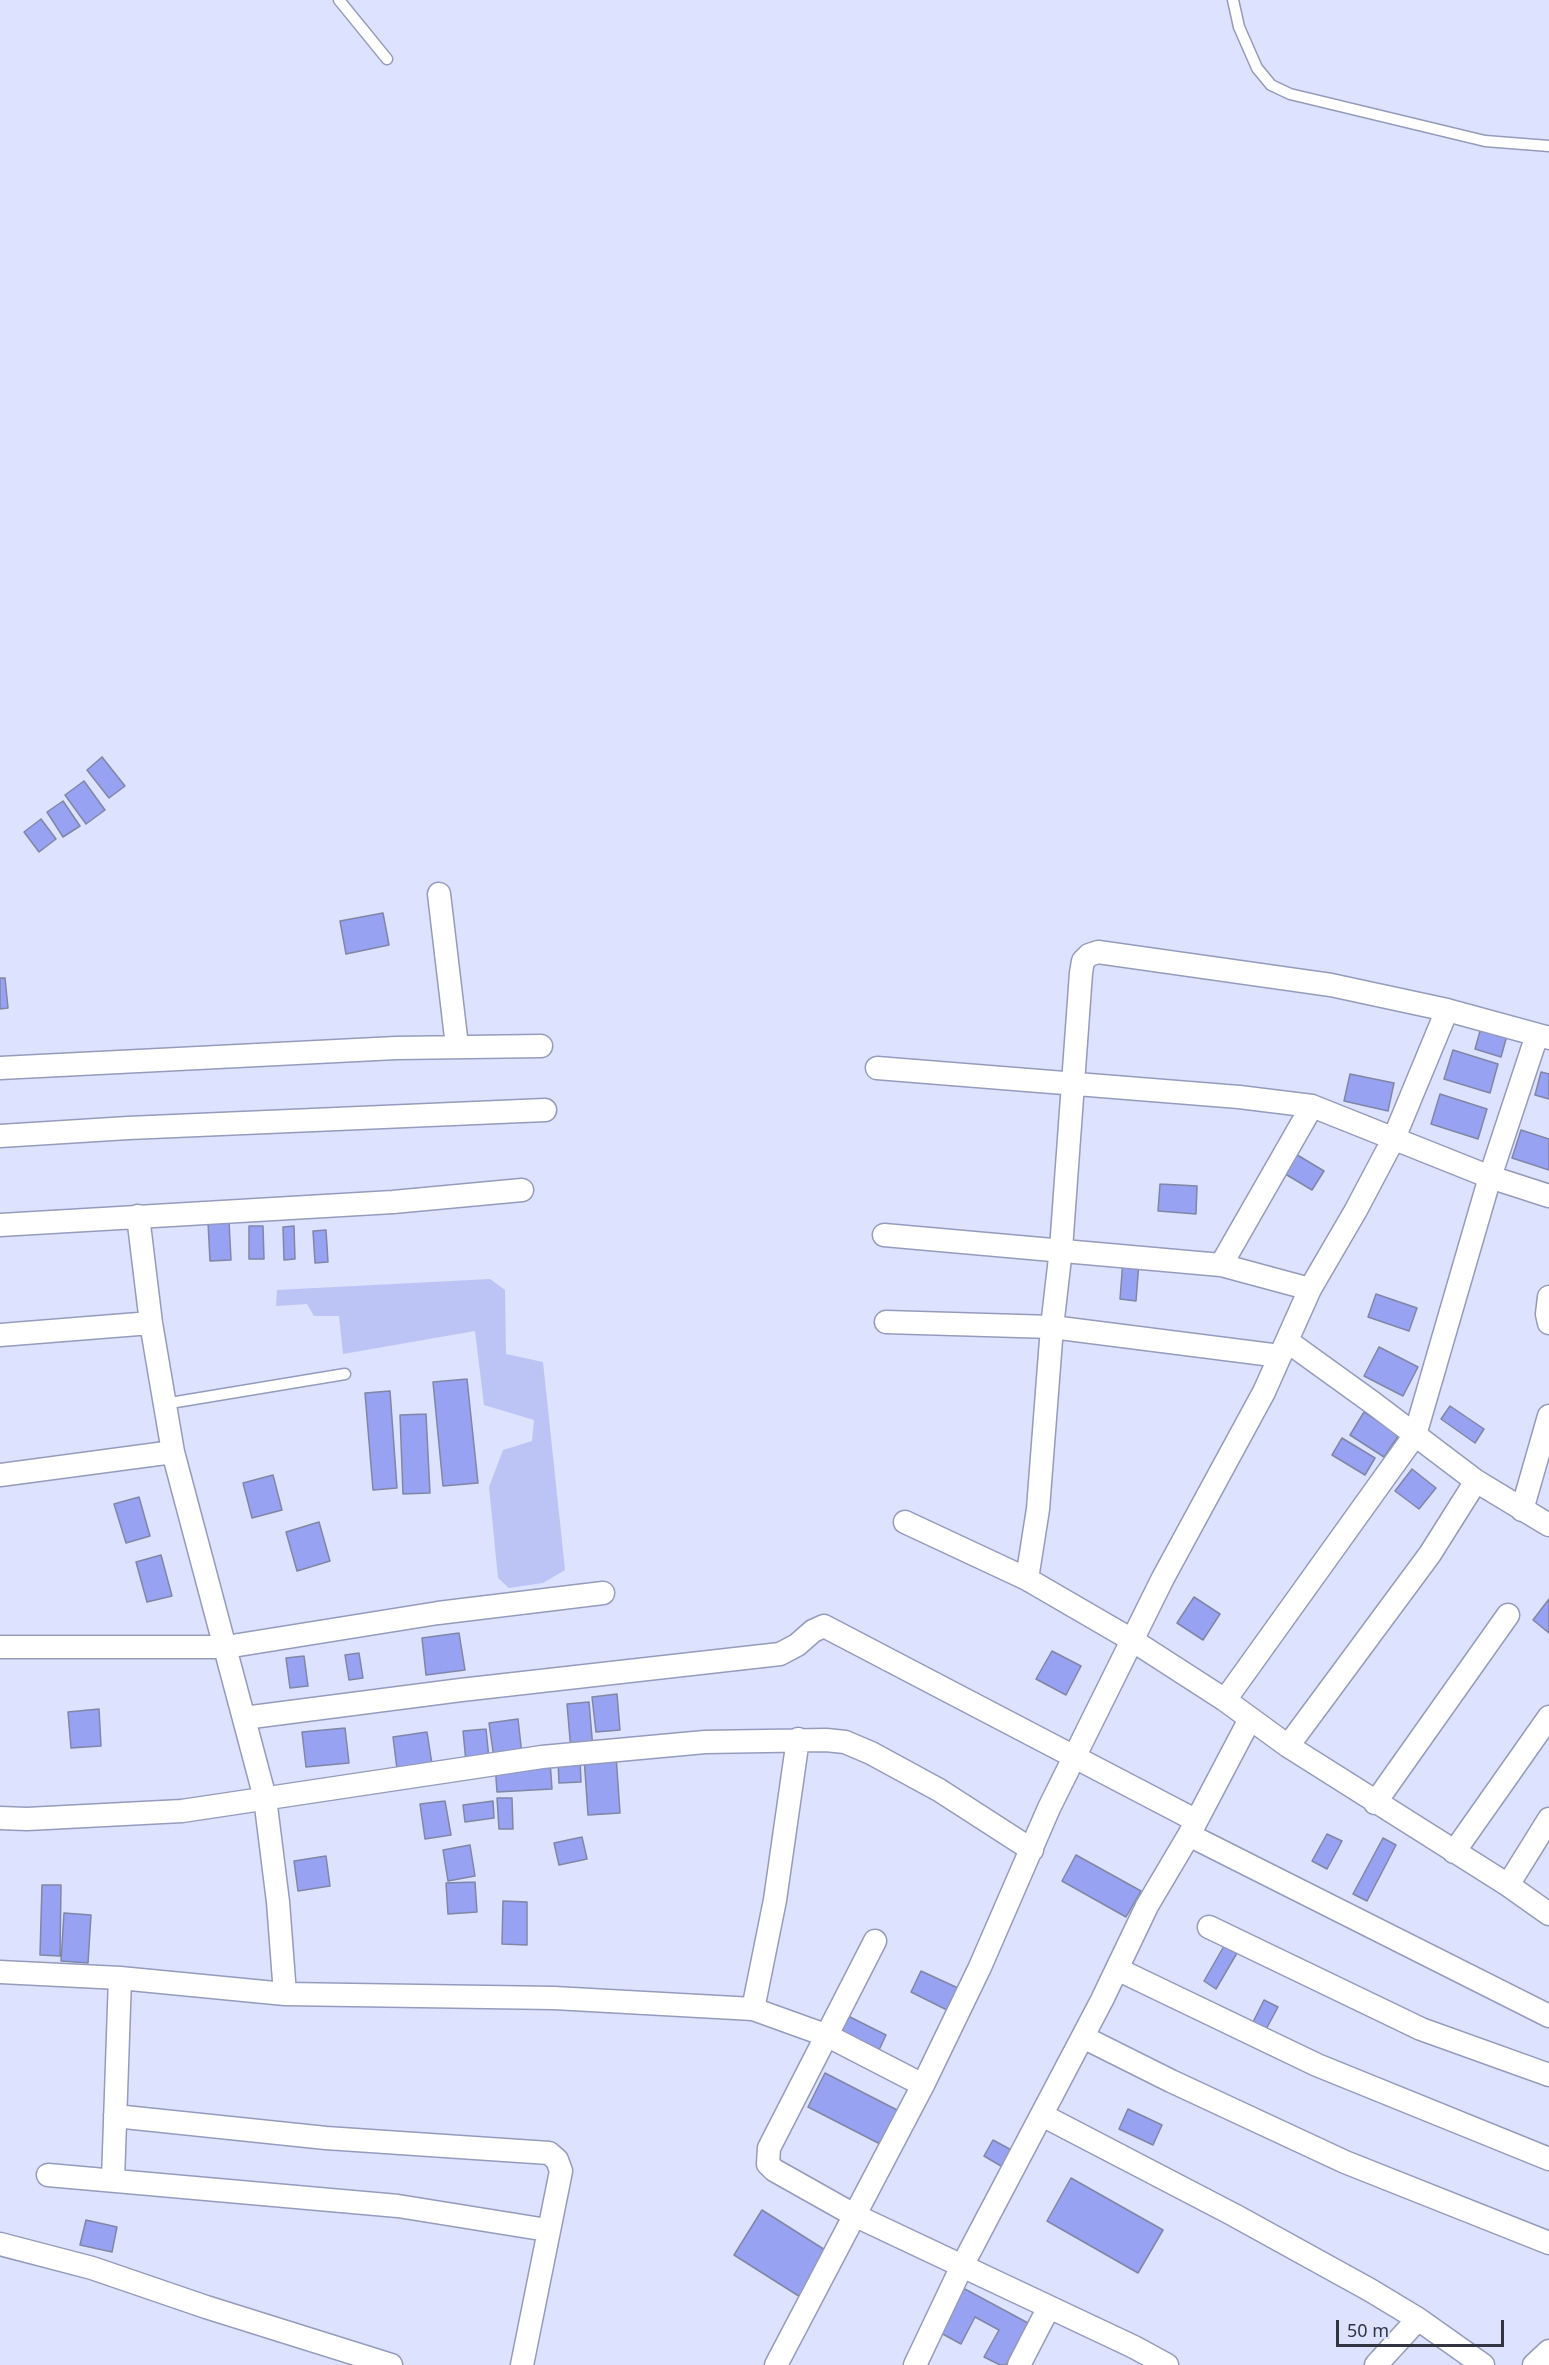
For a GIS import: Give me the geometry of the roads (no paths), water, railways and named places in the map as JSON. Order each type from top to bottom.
[{"type":"street","points":[[438,894],[457,1046]]},
{"type":"street","points":[[1027,1579],[1038,1509],[1052,1327],[1061,1250],[1071,1085],[1083,961],[1089,955],[1098,952],[1331,985],[1447,1010],[1543,1037],[1490,1177],[1415,1435],[1225,1700]]},
{"type":"street","points":[[776,2365],[923,2085],[980,1967],[1049,1808],[1163,1578],[1264,1392],[1310,1289],[1394,1138],[1447,1010]]},
{"type":"street","points":[[0,1068],[457,1046],[541,1046]]},
{"type":"street","points":[[877,1068],[1071,1085],[1239,1096],[1312,1106],[1490,1177],[1549,1196]]},
{"type":"street","points":[[1221,1264],[1312,1106]]},
{"type":"street","points":[[0,1136],[128,1128],[545,1110]]},
{"type":"street","points":[[0,1225],[393,1202],[522,1190]]},
{"type":"street","points":[[138,1216],[151,1323],[173,1452],[265,1798],[278,1902],[285,1994]]},
{"type":"street","points":[[884,1235],[1221,1264],[1310,1289]]},
{"type":"street","points":[[1549,1297],[1547,1314],[1549,1323]]},
{"type":"street","points":[[886,1322],[1052,1327],[1283,1349],[1415,1435],[1476,1481],[1549,1525]]},
{"type":"street","points":[[0,1335],[151,1323]]},
{"type":"street","points":[[1522,1510],[1549,1416]]},
{"type":"street","points":[[0,1475],[173,1452]]},
{"type":"street","points":[[1288,1746],[1430,1554],[1476,1481]]},
{"type":"street","points":[[905,1522],[1027,1579],[1132,1640],[1225,1700],[1288,1746],[1508,1885],[1549,1914]]},
{"type":"street","points":[[0,1647],[226,1647],[438,1613],[603,1593]]},
{"type":"street","points":[[1375,1803],[1508,1615]]},
{"type":"street","points":[[244,1718],[461,1690],[780,1654],[797,1646],[813,1631],[824,1626],[1075,1757],[1192,1827],[1549,2016]]},
{"type":"street","points":[[1454,1852],[1549,1717]]},
{"type":"street","points":[[915,2365],[962,2266],[1083,2037],[1147,1906],[1250,1719]]},
{"type":"street","points":[[0,1818],[27,1819],[182,1811],[542,1757],[705,1742],[798,1739],[846,1742],[871,1753],[939,1790],[1032,1850]]},
{"type":"street","points":[[753,2009],[775,1900],[798,1739]]},
{"type":"street","points":[[1508,1885],[1549,1819]]},
{"type":"street","points":[[1209,1927],[1420,2029],[1549,2075]]},
{"type":"street","points":[[875,1941],[769,2148],[768,2164],[774,2170],[854,2215],[1134,2347],[1167,2365]]},
{"type":"street","points":[[1117,1969],[1317,2066],[1549,2159]]},
{"type":"street","points":[[0,1972],[120,1978],[285,1994],[554,1998],[753,2009],[828,2036],[923,2085]]},
{"type":"street","points":[[113,2180],[120,1978]]},
{"type":"street","points":[[1083,2037],[1171,2081],[1346,2162],[1549,2243]]},
{"type":"street","points":[[1042,2115],[1234,2215],[1418,2319],[1483,2365]]},
{"type":"street","points":[[115,2116],[326,2138],[549,2153],[557,2160],[561,2171],[547,2230],[522,2365]]},
{"type":"street","points":[[48,2175],[398,2206],[547,2230]]},
{"type":"street","points":[[0,2244],[92,2268],[217,2311],[391,2365]]},
{"type":"street","points":[[1019,2365],[1049,2307]]},
{"type":"street","points":[[1376,2365],[1418,2319]]},
{"type":"street","points":[[1534,2365],[1549,2351]]},
{"type":"lane","points":[[339,0],[387,59]]},
{"type":"lane","points":[[1233,0],[1239,27],[1257,68],[1271,85],[1314,99],[1485,141],[1549,146]]},
{"type":"lane","points":[[164,1404],[345,1374]]},
{"type":"water","points":[[490,1279],[505,1290],[506,1354],[543,1362],[565,1570],[543,1583],[509,1588],[498,1578],[489,1487],[503,1450],[532,1441],[534,1420],[484,1405],[475,1331],[343,1354],[339,1316],[314,1316],[307,1304],[276,1306],[277,1290]]}]
